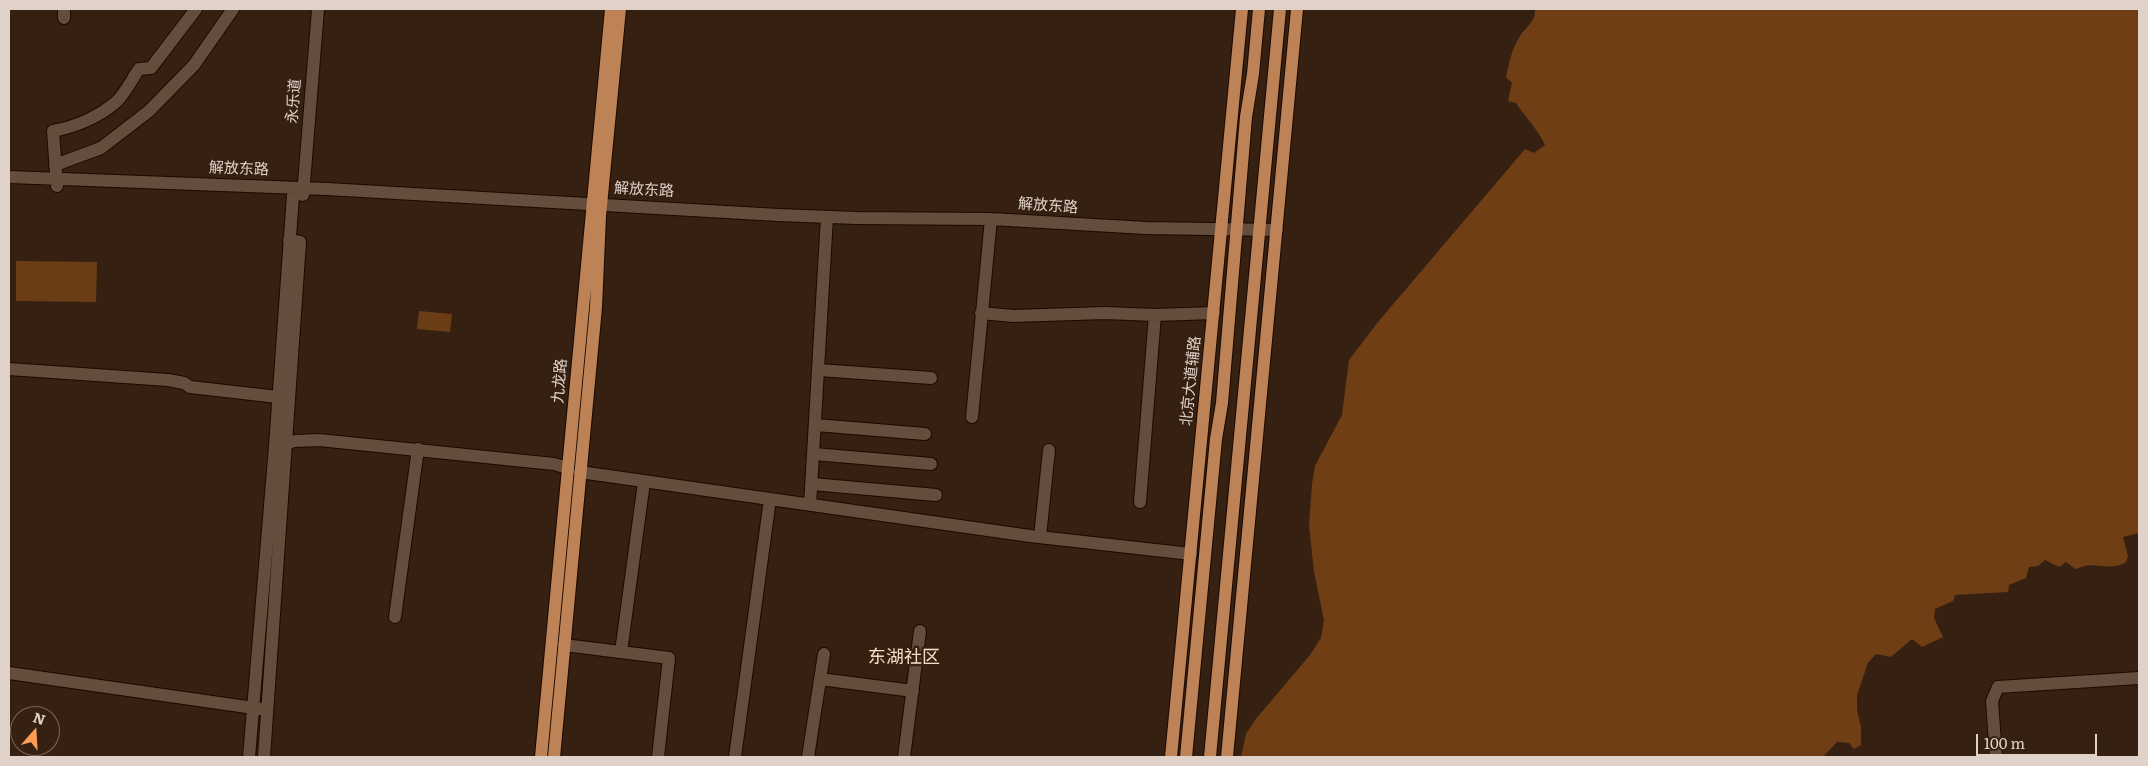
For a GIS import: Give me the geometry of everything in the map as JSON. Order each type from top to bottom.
[{"type":"main road","name":"九龙路","points":[[554,757],[564,645],[574,470],[611,9]]},
{"type":"main road","name":"九龙路","points":[[596,208],[620,9]]},
{"type":"main road","name":"北京大道辅路","points":[[1171,757],[1242,9]]},
{"type":"main road","points":[[1186,757],[1246,117],[1259,9]]},
{"type":"main road","points":[[1210,757],[1280,9]]},
{"type":"main road","points":[[1227,757],[1297,9]]},
{"type":"main road","name":"九龙路","points":[[541,757],[574,470]]},
{"type":"street","points":[[57,182],[53,131],[68,129],[96,116],[117,101],[139,69],[151,68],[196,9]]},
{"type":"street","points":[[56,165],[101,148],[150,111],[194,65],[233,9]]},
{"type":"street","name":"永乐道","points":[[299,192],[312,9]]},
{"type":"street","name":"永乐道","points":[[299,192],[318,9]]},
{"type":"street","name":"解放东路","points":[[9,177],[57,182],[299,192],[827,220],[991,222],[1277,234]]},
{"type":"street","name":"解放东路","points":[[9,184],[57,182]]},
{"type":"street","points":[[264,757],[281,445],[278,397],[290,240],[299,192]]},
{"type":"street","points":[[810,505],[827,220]]},
{"type":"street","points":[[972,416],[991,222]]},
{"type":"street","points":[[249,757],[300,242],[290,240]]},
{"type":"street","points":[[981,313],[1013,316],[1096,314],[1155,316],[1214,313]]},
{"type":"street","points":[[1140,502],[1155,316]]},
{"type":"street","points":[[9,369],[168,380],[184,383],[190,387],[278,397]]},
{"type":"street","points":[[819,370],[932,378]]},
{"type":"street","points":[[816,425],[925,434]]},
{"type":"street","points":[[281,445],[319,440],[554,464],[574,470],[644,482],[1040,537],[1191,554]]},
{"type":"street","points":[[395,618],[418,449]]},
{"type":"street","points":[[1040,537],[1049,450]]},
{"type":"street","points":[[814,454],[931,464]]},
{"type":"street","points":[[621,652],[644,482]]},
{"type":"street","points":[[812,484],[936,495]]},
{"type":"street","points":[[735,757],[770,499]]},
{"type":"street","points":[[904,757],[920,631]]},
{"type":"street","points":[[564,645],[669,658],[658,757]]},
{"type":"street","points":[[808,757],[824,654]]},
{"type":"street","points":[[9,673],[267,710]]},
{"type":"street","points":[[1996,757],[1992,701],[1998,687],[2139,678]]},
{"type":"street","points":[[820,679],[913,691]]},
{"type":"shaded area","points":[[1535,9],[2139,9],[2139,533],[2123,537],[2128,556],[2126,562],[2114,566],[2089,565],[2075,569],[2066,562],[2059,567],[2045,560],[2038,566],[2029,567],[2026,578],[2009,585],[2008,592],[1955,595],[1953,601],[1935,609],[1934,618],[1943,637],[1922,647],[1912,639],[1891,657],[1876,654],[1868,663],[1857,695],[1861,745],[1854,749],[1849,743],[1837,742],[1823,757],[1241,757],[1246,734],[1255,720],[1310,655],[1321,638],[1324,620],[1314,572],[1309,525],[1312,484],[1315,466],[1342,415],[1349,360],[1378,322],[1525,149],[1534,153],[1545,145],[1516,103],[1508,101],[1512,83],[1506,77],[1515,46],[1534,17]]},
{"type":"shaded area","points":[[16,261],[97,262],[96,302],[16,301]]},
{"type":"shaded area","points":[[419,311],[452,314],[450,332],[417,329]]},
{"type":"district","name":"东湖社区","points":[[904,658]]}]
